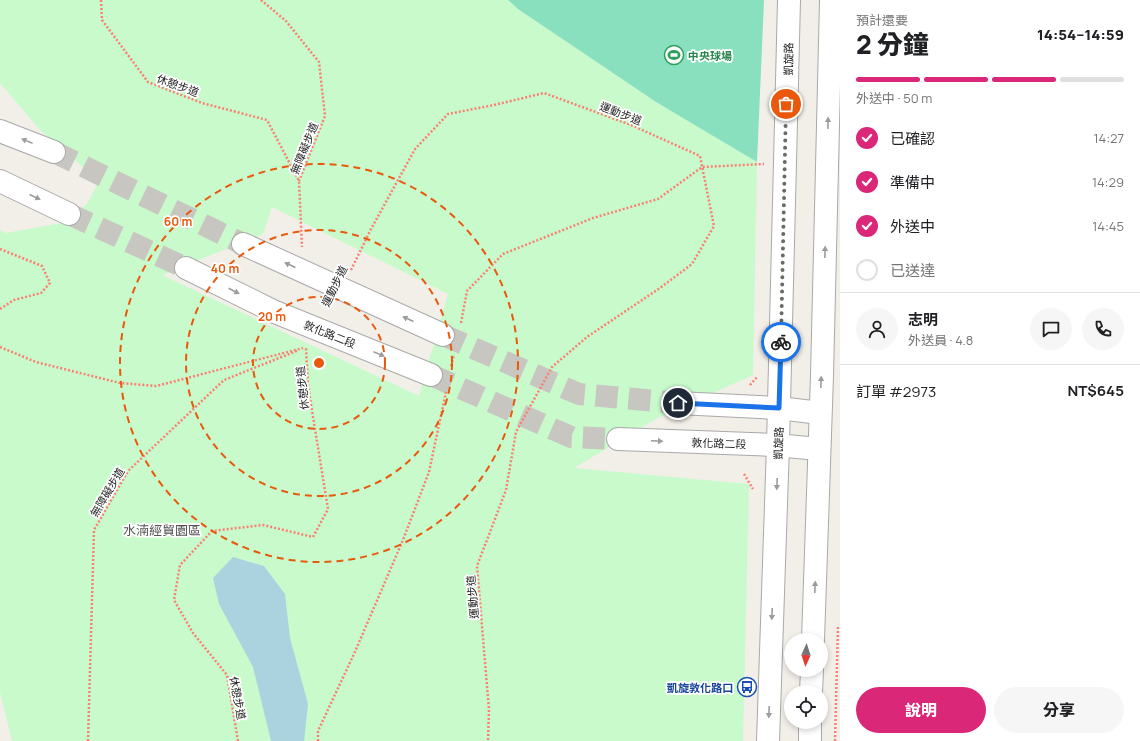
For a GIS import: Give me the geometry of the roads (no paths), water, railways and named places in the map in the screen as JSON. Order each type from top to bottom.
[{"type":"street","name":"凱旋路","points":[[768,741],[778,445],[789,0]]},
{"type":"street","points":[[813,633],[831,0]]},
{"type":"street","points":[[0,131],[54,152]]},
{"type":"street","points":[[0,181],[70,214]]},
{"type":"street","points":[[243,244],[452,339]]},
{"type":"street","name":"敦化路二段","points":[[186,268],[275,312],[439,382]]},
{"type":"street","points":[[678,403],[779,408],[820,413]]},
{"type":"street","name":"敦化路二段","points":[[618,439],[778,445],[819,449]]},
{"type":"street","points":[[810,729],[810,741]]},
{"type":"water","points":[[233,557],[264,566],[285,594],[290,638],[308,704],[304,741],[271,741],[253,667],[219,604],[213,578]]},
{"type":"tunnel","points":[[54,152],[243,244]]},
{"type":"tunnel","points":[[69,214],[186,268]]},
{"type":"tunnel","points":[[443,335],[579,394],[678,403]]},
{"type":"tunnel","points":[[431,375],[571,437],[618,439]]},
{"type":"place","name":"中央球場","points":[[674,55]]},
{"type":"place","name":"凱旋敦化路口","points":[[747,687]]},
{"type":"district","name":"水湳經貿園區","points":[[162,530]]}]
